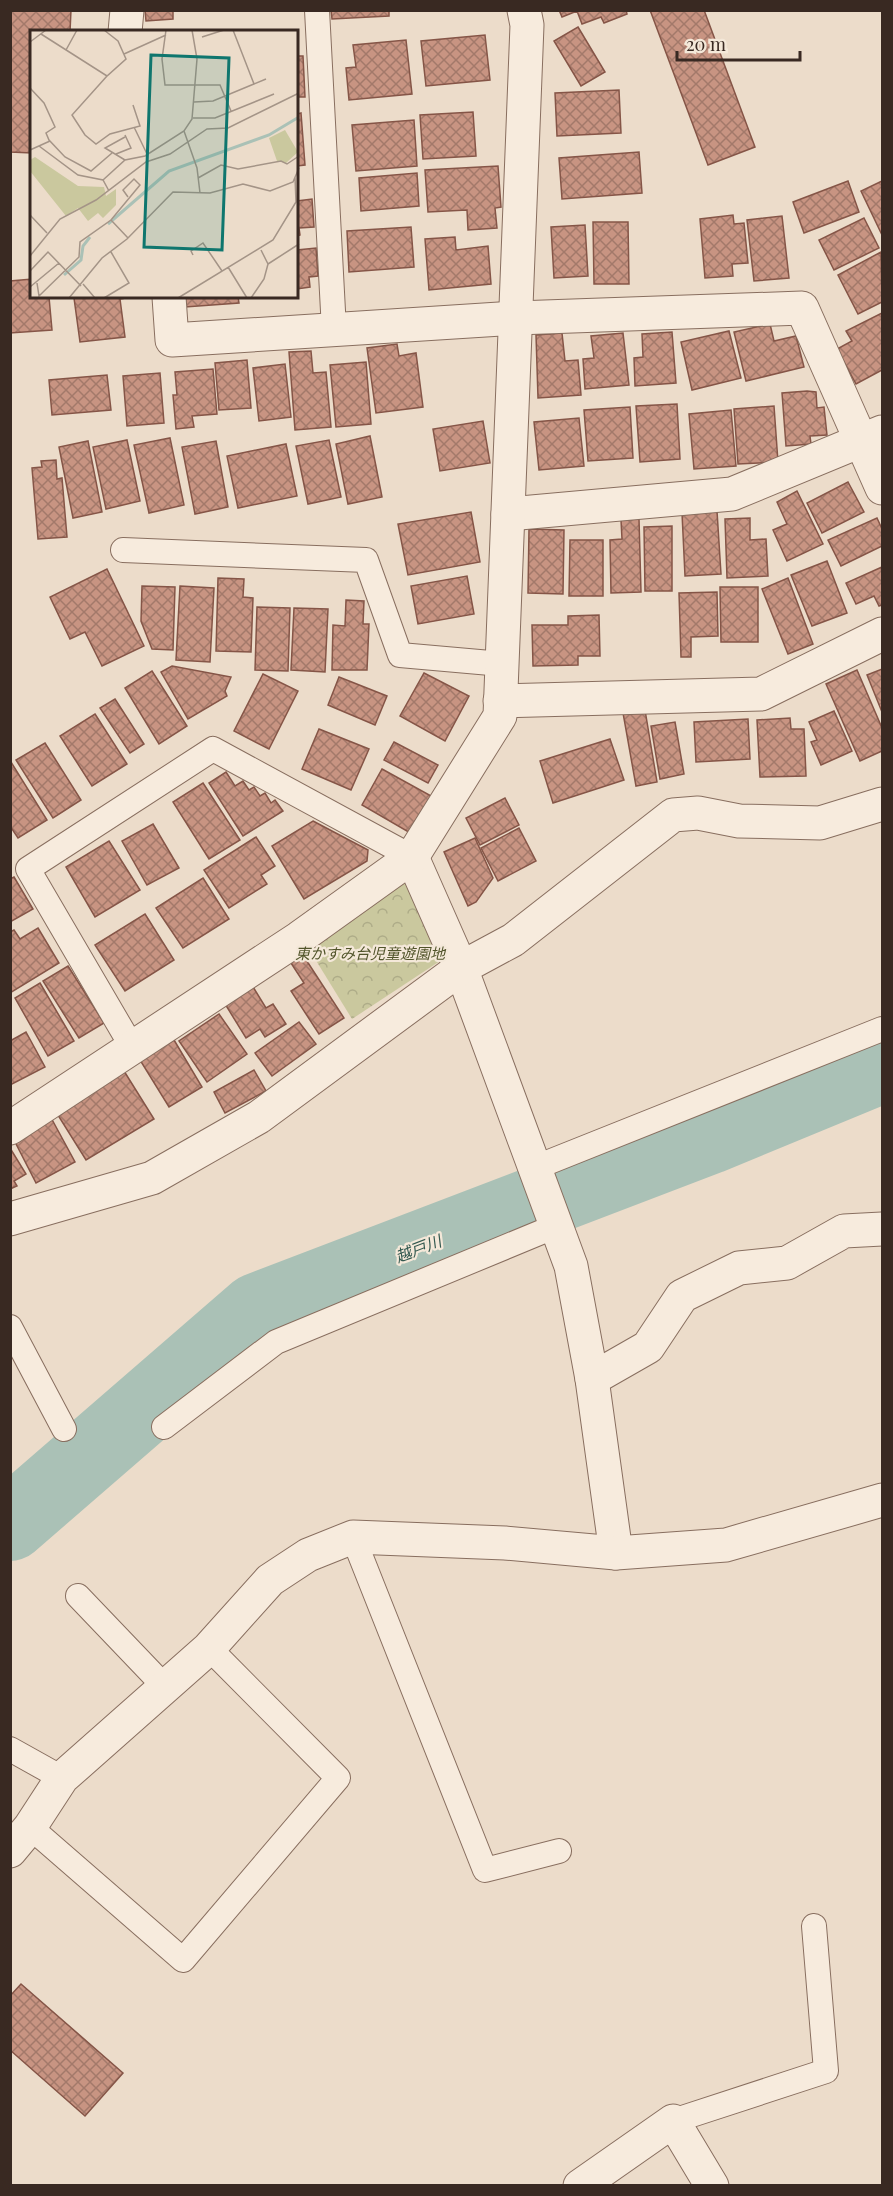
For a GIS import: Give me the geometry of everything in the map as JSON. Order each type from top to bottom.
[{"type":"street","points":[[125,30],[128,10]]},
{"type":"street","points":[[10,1128],[298,938],[412,857],[500,716],[527,25],[524,10]]},
{"type":"street","points":[[169,298],[172,340],[516,318],[802,308],[872,437],[882,488]]},
{"type":"street","points":[[508,514],[732,494],[872,437]]},
{"type":"street","points":[[500,700],[761,694],[882,634]]},
{"type":"street","points":[[10,1220],[152,1178],[259,1117],[461,968],[513,940],[674,815],[698,813],[739,822],[820,823],[882,804]]},
{"type":"street","points":[[412,857],[461,968],[571,1266],[592,1379],[616,1552]]},
{"type":"street","points":[[592,1379],[648,1347],[682,1296],[739,1268],[787,1263],[844,1231],[882,1229]]},
{"type":"street","points":[[20,1839],[62,1778],[209,1648],[270,1580],[309,1555],[353,1536],[616,1552],[726,1545],[882,1500]]},
{"type":"street","points":[[580,2186],[673,2121],[712,2186]]},
{"type":"lane","points":[[317,10],[308,37],[334,330]]},
{"type":"lane","points":[[123,550],[366,560],[400,655],[502,664]]},
{"type":"lane","points":[[132,1047],[28,869],[213,749],[412,857]]},
{"type":"lane","points":[[534,1168],[882,1029]]},
{"type":"lane","points":[[164,1427],[276,1342],[556,1226]]},
{"type":"lane","points":[[10,1327],[64,1429]]},
{"type":"lane","points":[[353,1536],[485,1870],[559,1851]]},
{"type":"lane","points":[[78,1596],[165,1687]]},
{"type":"lane","points":[[20,1839],[183,1960],[338,1778],[209,1648]]},
{"type":"lane","points":[[10,1749],[62,1778]]},
{"type":"lane","points":[[673,2121],[826,2071],[814,1926]]},
{"type":"green space","name":"東かすみ台児童遊園地","points":[[408,875],[443,959],[352,1019],[304,941]]},
{"type":"building","points":[[10,10],[71,10],[70,30],[30,30],[30,153],[10,152]]},
{"type":"building","points":[[145,10],[181,10],[173,11],[173,19],[146,21]]},
{"type":"building","points":[[331,10],[389,10],[389,16],[332,19]]},
{"type":"building","points":[[559,10],[626,10],[627,14],[604,23],[601,17],[582,24],[577,11],[562,17]]},
{"type":"building","points":[[650,10],[704,10],[755,147],[708,165]]},
{"type":"building","points":[[578,27],[605,72],[581,86],[554,41]]},
{"type":"building","points":[[485,35],[490,80],[426,86],[421,41]]},
{"type":"building","points":[[406,40],[412,94],[349,100],[346,68],[356,67],[353,45]]},
{"type":"building","points":[[298,56],[303,56],[305,97],[298,97]]},
{"type":"building","points":[[619,90],[621,133],[557,136],[555,93]]},
{"type":"building","points":[[473,112],[476,156],[423,159],[420,115]]},
{"type":"building","points":[[301,113],[305,165],[298,166],[298,114]]},
{"type":"building","points":[[414,120],[417,166],[356,171],[352,125]]},
{"type":"building","points":[[639,152],[642,193],[562,199],[559,158]]},
{"type":"building","points":[[498,166],[501,207],[495,208],[497,228],[468,230],[467,210],[428,212],[425,170]]},
{"type":"building","points":[[417,173],[419,206],[361,211],[359,178]]},
{"type":"building","points":[[848,181],[859,212],[804,233],[793,202]]},
{"type":"building","points":[[882,181],[882,235],[861,191]]},
{"type":"building","points":[[312,199],[314,227],[299,228],[300,235],[298,236],[298,201]]},
{"type":"building","points":[[733,215],[734,224],[744,223],[748,263],[732,264],[733,276],[705,278],[700,219]]},
{"type":"building","points":[[782,216],[789,278],[754,281],[747,220]]},
{"type":"building","points":[[864,218],[879,248],[834,270],[819,240]]},
{"type":"building","points":[[593,222],[628,222],[629,284],[594,284]]},
{"type":"building","points":[[585,225],[588,276],[554,278],[551,227]]},
{"type":"building","points":[[411,227],[414,267],[349,272],[347,231]]},
{"type":"building","points":[[455,237],[456,250],[488,246],[491,284],[429,290],[425,239]]},
{"type":"building","points":[[316,248],[318,276],[309,277],[310,287],[298,289],[298,250]]},
{"type":"building","points":[[881,252],[882,302],[858,314],[838,275]]},
{"type":"building","points":[[30,279],[30,298],[49,298],[52,330],[10,333],[10,281]]},
{"type":"building","points":[[74,298],[126,298],[120,299],[125,337],[80,342]]},
{"type":"building","points":[[184,298],[238,298],[239,303],[185,307]]},
{"type":"building","points":[[882,313],[882,370],[856,384],[837,349],[852,341],[846,331]]},
{"type":"building","points":[[770,324],[774,341],[796,336],[804,367],[746,381],[734,332]]},
{"type":"building","points":[[729,331],[741,378],[692,390],[681,342]]},
{"type":"building","points":[[672,332],[676,383],[635,386],[634,358],[643,357],[642,334]]},
{"type":"building","points":[[562,333],[565,361],[578,360],[581,395],[538,398],[536,335]]},
{"type":"building","points":[[623,333],[629,385],[585,389],[583,359],[594,358],[591,336]]},
{"type":"building","points":[[397,344],[399,356],[416,353],[423,407],[376,413],[367,348]]},
{"type":"building","points":[[311,351],[313,373],[326,372],[331,427],[295,430],[289,352]]},
{"type":"building","points":[[247,360],[251,408],[219,410],[215,363]]},
{"type":"building","points":[[366,362],[371,424],[336,427],[330,365]]},
{"type":"building","points":[[285,364],[291,417],[259,421],[253,368]]},
{"type":"building","points":[[213,369],[217,414],[192,416],[194,427],[176,429],[173,395],[177,395],[175,372]]},
{"type":"building","points":[[160,373],[164,423],[127,426],[123,376]]},
{"type":"building","points":[[107,375],[111,410],[52,415],[49,380]]},
{"type":"building","points":[[816,392],[817,408],[824,407],[827,435],[810,436],[811,444],[786,446],[782,393]]},
{"type":"building","points":[[677,404],[680,459],[640,462],[636,406]]},
{"type":"building","points":[[774,406],[778,462],[738,464],[734,409]]},
{"type":"building","points":[[630,407],[633,458],[588,461],[584,410]]},
{"type":"building","points":[[731,410],[736,466],[694,469],[689,414]]},
{"type":"building","points":[[579,418],[584,466],[539,470],[534,422]]},
{"type":"building","points":[[483,421],[490,463],[440,471],[433,429]]},
{"type":"building","points":[[370,436],[382,497],[348,504],[336,444]]},
{"type":"building","points":[[170,438],[184,505],[149,513],[134,445]]},
{"type":"building","points":[[127,440],[140,501],[106,509],[93,447]]},
{"type":"building","points":[[329,440],[341,497],[308,504],[296,446]]},
{"type":"building","points":[[88,441],[102,512],[73,518],[59,447]]},
{"type":"building","points":[[216,441],[228,507],[195,514],[182,447]]},
{"type":"building","points":[[286,444],[297,496],[238,508],[227,456]]},
{"type":"building","points":[[56,460],[57,479],[62,478],[67,537],[38,539],[32,468],[42,467],[41,461]]},
{"type":"building","points":[[848,482],[864,512],[822,533],[807,503]]},
{"type":"building","points":[[797,491],[823,544],[787,561],[773,530],[787,524],[777,502]]},
{"type":"building","points":[[717,511],[721,574],[685,576],[682,513]]},
{"type":"building","points":[[471,512],[480,562],[408,575],[398,524]]},
{"type":"building","points":[[750,518],[750,540],[766,539],[768,576],[727,578],[725,519]]},
{"type":"building","points":[[877,518],[882,529],[882,546],[841,566],[828,540]]},
{"type":"building","points":[[639,519],[641,592],[611,593],[610,540],[622,539],[621,520]]},
{"type":"building","points":[[672,526],[672,591],[645,591],[644,527]]},
{"type":"building","points":[[529,529],[564,530],[563,594],[528,593]]},
{"type":"building","points":[[570,540],[603,540],[603,596],[569,596]]},
{"type":"building","points":[[827,561],[847,613],[812,626],[791,575]]},
{"type":"building","points":[[882,567],[882,605],[879,606],[874,596],[856,604],[846,583]]},
{"type":"building","points":[[107,569],[144,646],[102,666],[85,632],[70,639],[50,597]]},
{"type":"building","points":[[467,576],[474,614],[418,624],[411,586]]},
{"type":"building","points":[[218,578],[244,579],[243,597],[253,598],[251,652],[216,651]]},
{"type":"building","points":[[788,578],[813,644],[788,654],[762,589]]},
{"type":"building","points":[[142,586],[175,587],[173,650],[152,649],[141,621]]},
{"type":"building","points":[[180,586],[214,588],[210,662],[176,660]]},
{"type":"building","points":[[720,587],[758,587],[758,642],[721,642]]},
{"type":"building","points":[[717,592],[718,636],[691,637],[691,657],[681,657],[679,593]]},
{"type":"building","points":[[346,600],[364,601],[363,624],[369,624],[367,670],[332,670],[333,625],[345,626]]},
{"type":"building","points":[[257,607],[290,608],[288,671],[255,670]]},
{"type":"building","points":[[294,608],[328,609],[325,672],[291,670]]},
{"type":"building","points":[[599,615],[600,656],[578,656],[578,665],[533,666],[532,625],[568,625],[568,616]]},
{"type":"building","points":[[172,666],[231,677],[225,691],[227,696],[188,719],[161,672]]},
{"type":"building","points":[[882,669],[882,712],[867,675]]},
{"type":"building","points":[[857,670],[882,728],[882,751],[860,761],[826,684]]},
{"type":"building","points":[[152,671],[187,726],[159,744],[125,688]]},
{"type":"building","points":[[424,673],[469,696],[445,741],[400,716]]},
{"type":"building","points":[[263,674],[298,691],[269,749],[234,731]]},
{"type":"building","points":[[339,677],[387,696],[375,725],[328,705]]},
{"type":"building","points":[[115,699],[144,744],[130,753],[100,708]]},
{"type":"building","points":[[645,710],[657,782],[636,786],[623,713]]},
{"type":"building","points":[[834,711],[852,751],[821,765],[811,742],[817,740],[809,722]]},
{"type":"building","points":[[95,714],[127,764],[92,786],[60,736]]},
{"type":"building","points":[[790,718],[791,729],[804,729],[806,776],[760,777],[757,720]]},
{"type":"building","points":[[748,719],[750,759],[696,762],[694,722]]},
{"type":"building","points":[[675,722],[684,774],[660,779],[651,726]]},
{"type":"building","points":[[319,729],[369,749],[351,790],[302,769]]},
{"type":"building","points":[[610,739],[624,780],[553,803],[540,761]]},
{"type":"building","points":[[394,742],[438,765],[428,783],[384,760]]},
{"type":"building","points":[[45,743],[81,800],[53,818],[16,760]]},
{"type":"building","points":[[11,762],[47,820],[18,838],[10,826]]},
{"type":"building","points":[[382,769],[433,797],[412,834],[362,805]]},
{"type":"building","points":[[226,772],[235,786],[243,781],[249,790],[254,787],[260,796],[265,793],[271,803],[275,800],[283,811],[243,836],[209,783]]},
{"type":"building","points":[[203,783],[240,840],[209,859],[173,802]]},
{"type":"building","points":[[505,798],[519,825],[480,845],[466,818]]},
{"type":"building","points":[[313,821],[368,850],[367,861],[304,899],[272,846]]},
{"type":"building","points":[[153,824],[179,868],[147,885],[122,841]]},
{"type":"building","points":[[519,828],[536,861],[498,881],[481,848]]},
{"type":"building","points":[[256,837],[275,866],[261,875],[267,884],[229,908],[204,870]]},
{"type":"building","points":[[475,838],[493,878],[476,902],[468,906],[444,852]]},
{"type":"building","points":[[109,841],[140,890],[95,917],[66,867]]},
{"type":"building","points":[[14,877],[33,909],[10,922],[10,879]]},
{"type":"building","points":[[203,878],[229,919],[183,948],[156,908]]},
{"type":"building","points":[[145,914],[174,960],[125,991],[95,945]]},
{"type":"building","points":[[38,928],[59,963],[10,993],[10,932],[14,930],[20,939]]},
{"type":"building","points":[[301,952],[344,1018],[319,1034],[291,991],[304,983],[289,960]]},
{"type":"building","points":[[68,966],[104,1023],[79,1038],[43,981]]},
{"type":"building","points":[[250,982],[266,1008],[273,1004],[286,1024],[265,1037],[260,1029],[246,1038],[222,999]]},
{"type":"building","points":[[40,983],[74,1041],[48,1056],[15,998]]},
{"type":"building","points":[[219,1014],[247,1054],[207,1082],[179,1041]]},
{"type":"building","points":[[299,1022],[316,1044],[272,1076],[255,1053]]},
{"type":"building","points":[[26,1032],[45,1067],[10,1085],[10,1041]]},
{"type":"building","points":[[174,1040],[202,1087],[169,1107],[140,1060]]},
{"type":"building","points":[[254,1070],[266,1091],[225,1113],[214,1092]]},
{"type":"building","points":[[124,1071],[154,1119],[86,1160],[56,1112]]},
{"type":"building","points":[[49,1114],[75,1162],[36,1183],[11,1134]]},
{"type":"building","points":[[10,1148],[26,1174],[14,1181],[17,1186],[10,1189]]},
{"type":"building","points":[[21,1984],[123,2073],[85,2116],[10,2050],[10,1996]]},
{"type":"waterway","name":"越戸川","points":[[10,1524],[257,1310],[710,1137],[882,1066]]}]
